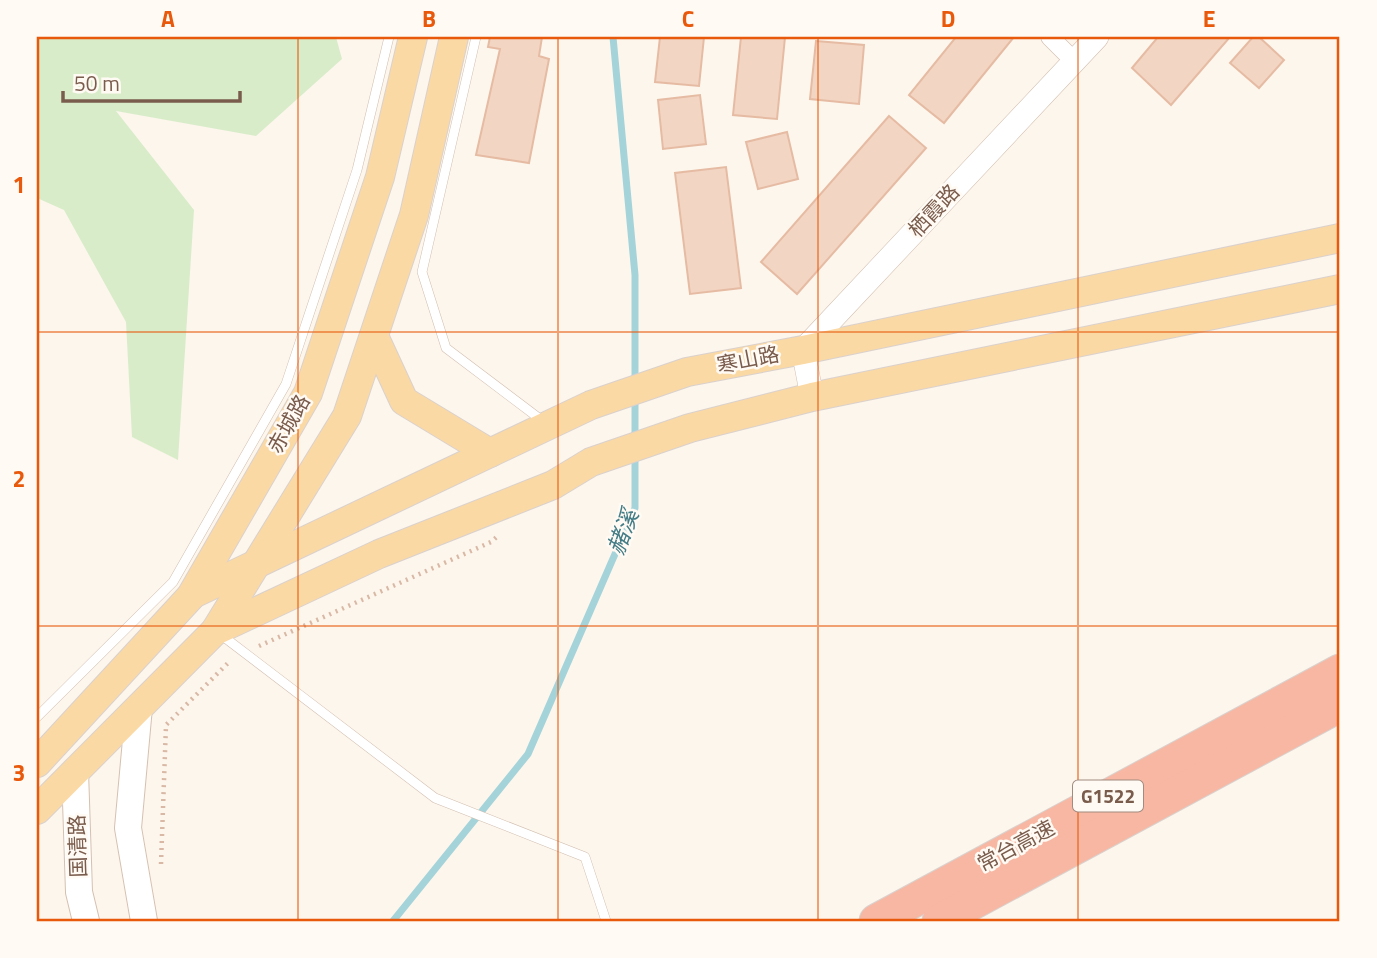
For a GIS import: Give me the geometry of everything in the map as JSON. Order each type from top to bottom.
[{"type":"highway","name":"常台高速","points":[[876,921],[1340,671]]},
{"type":"highway","name":"常台高速","points":[[939,921],[1340,705]]},
{"type":"main road","name":"赤城路","points":[[75,771],[193,594],[308,393],[380,177],[413,37]]},
{"type":"main road","points":[[37,810],[215,631],[347,416],[414,215],[454,37]]},
{"type":"main road","name":"寒山路","points":[[193,594],[591,405],[687,372],[1340,238]]},
{"type":"main road","points":[[215,631],[379,554],[554,485],[591,462],[690,428],[811,397],[1340,289]]},
{"type":"main road","points":[[373,336],[404,401],[490,453]]},
{"type":"main road","points":[[37,763],[193,594]]},
{"type":"main road","points":[[139,707],[128,828],[144,921]]},
{"type":"main road","name":"国清路","points":[[75,771],[79,892],[86,921]]},
{"type":"street","points":[[1050,37],[1075,62]]},
{"type":"street","name":"栖霞路","points":[[803,350],[1097,37]]},
{"type":"street","points":[[803,350],[811,397]]},
{"type":"lane","points":[[37,717],[173,582],[286,384],[357,170],[389,37]]},
{"type":"lane","points":[[476,37],[422,272],[446,348],[548,425]]},
{"type":"lane","points":[[215,631],[435,798],[585,857],[607,921]]},
{"type":"path","points":[[247,651],[491,542],[500,534]]},
{"type":"path","points":[[160,872],[166,725],[235,657]]},
{"type":"green space","points":[[37,37],[336,37],[342,59],[256,136],[116,111],[194,210],[178,460],[132,437],[126,322],[64,210],[37,198]]},
{"type":"building","points":[[490,37],[542,37],[539,56],[549,59],[529,163],[476,155],[500,49],[488,47]]},
{"type":"building","points":[[660,37],[704,37],[699,86],[655,82]]},
{"type":"building","points":[[741,37],[785,37],[777,119],[733,115]]},
{"type":"building","points":[[956,37],[1014,37],[944,123],[909,95]]},
{"type":"building","points":[[1158,37],[1230,37],[1171,105],[1132,68]]},
{"type":"building","points":[[1253,37],[1259,37],[1284,60],[1259,88],[1230,63]]},
{"type":"building","points":[[816,41],[864,45],[859,104],[810,99]]},
{"type":"building","points":[[700,95],[706,144],[663,149],[658,100]]},
{"type":"building","points":[[889,116],[926,148],[797,294],[761,262]]},
{"type":"building","points":[[787,132],[798,179],[758,189],[746,142]]},
{"type":"building","points":[[726,167],[741,288],[690,294],[675,173]]},
{"type":"waterway","name":"赭溪","points":[[613,37],[635,275],[635,381]]},
{"type":"waterway","name":"赭溪","points":[[635,397],[635,441]]},
{"type":"waterway","name":"赭溪","points":[[393,921],[528,754],[635,508],[635,453]]}]
